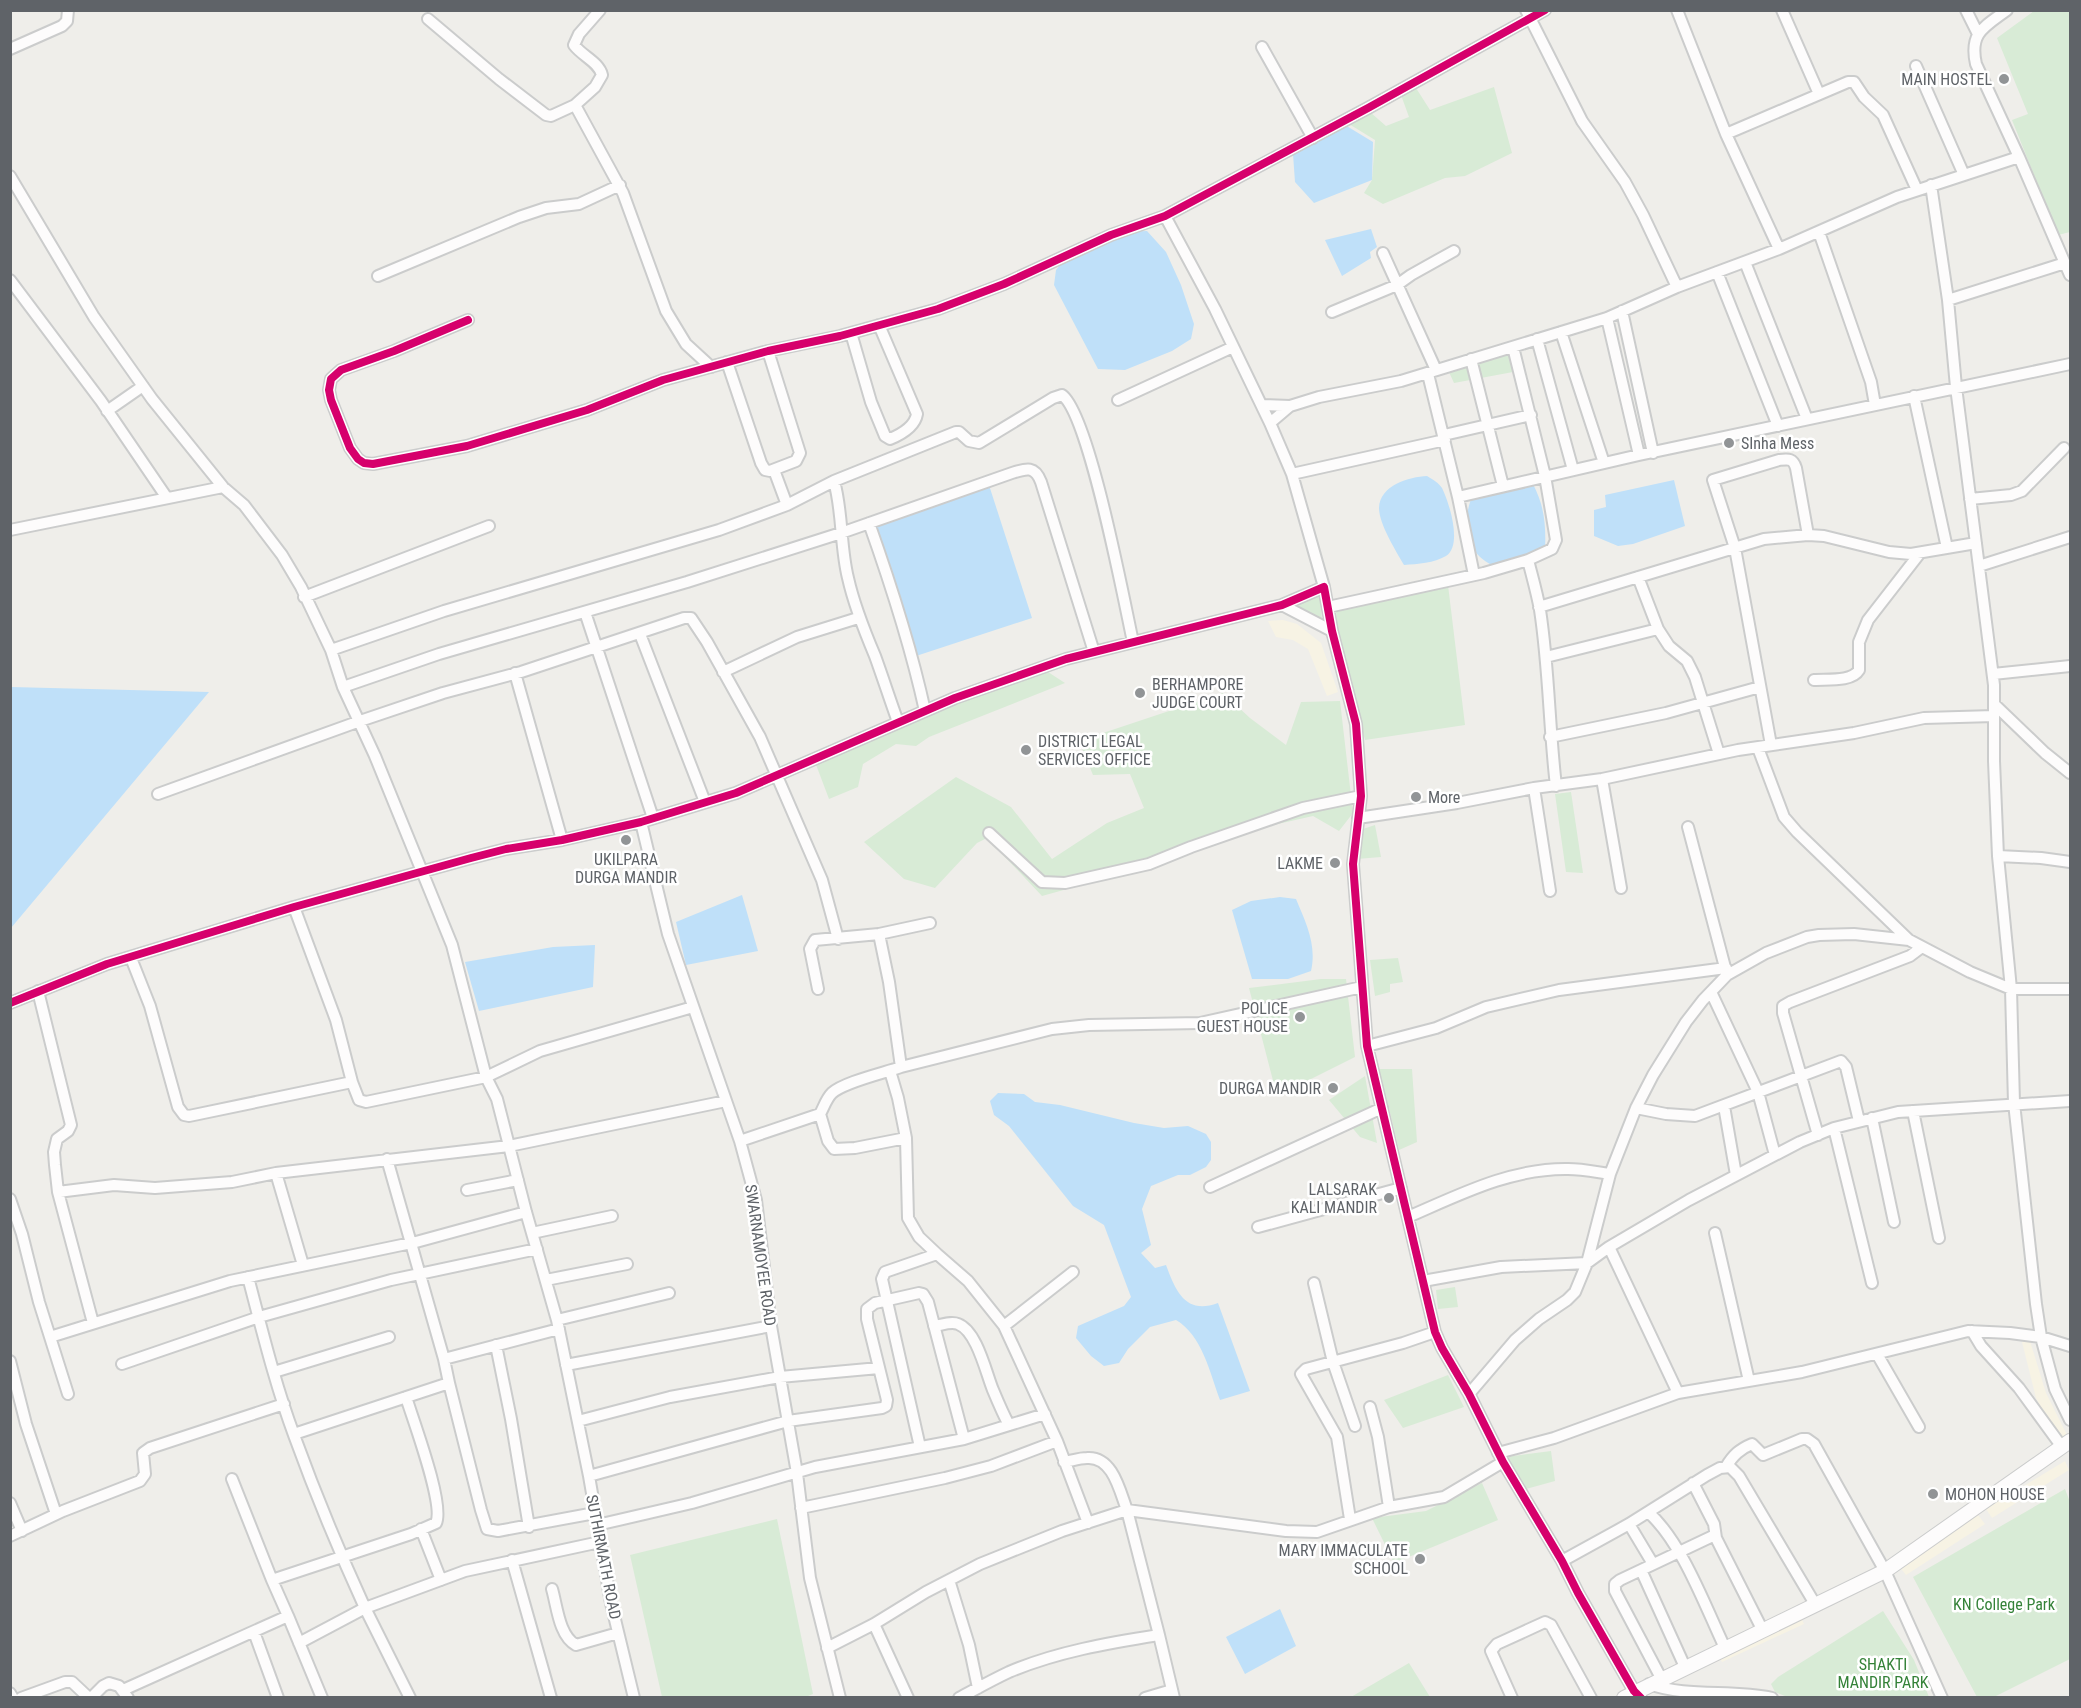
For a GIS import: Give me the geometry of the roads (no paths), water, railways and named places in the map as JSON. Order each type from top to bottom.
[{"type":"street","points":[[10,50],[62,26],[69,16],[68,10]]},
{"type":"street","points":[[428,19],[499,79],[546,115],[551,116],[576,105],[595,87],[602,75],[597,66],[580,53],[574,45],[579,34],[600,10]]},
{"type":"street","points":[[468,320],[342,370],[331,379],[329,390],[331,400],[350,448],[358,459],[364,463],[373,464],[467,446],[587,410],[663,380],[768,351],[851,333],[938,309],[1004,284],[1112,235],[1165,216],[1313,138],[1528,14],[1545,10]]},
{"type":"street","points":[[1677,10],[1726,134],[1779,249]]},
{"type":"street","points":[[1782,10],[1819,94]]},
{"type":"street","points":[[1966,10],[1978,34]]},
{"type":"street","points":[[2007,10],[1978,34],[1973,52],[1976,64],[2070,274]]},
{"type":"street","points":[[1528,14],[1582,121],[1625,182],[1677,287]]},
{"type":"street","points":[[1262,47],[1313,138]]},
{"type":"street","points":[[1916,66],[1964,175]]},
{"type":"street","points":[[1726,134],[1848,82],[1856,84],[1864,97],[1886,121],[1917,190]]},
{"type":"street","points":[[576,105],[620,185],[666,311],[686,344],[711,367]]},
{"type":"street","points":[[1262,405],[1290,406],[1432,372],[1606,318],[1677,287],[1779,249],[1917,190],[2019,157]]},
{"type":"street","points":[[10,176],[94,316],[143,386],[223,487],[261,525],[282,555],[301,587],[331,650],[344,687],[452,945],[486,1077],[497,1099],[558,1324],[589,1476]]},
{"type":"street","points":[[378,276],[519,217],[546,208],[579,204],[620,185]]},
{"type":"street","points":[[1931,185],[1948,300],[1956,387],[1993,674],[1998,856],[2011,989],[2014,1103],[2041,1337],[2055,1389],[2070,1420]]},
{"type":"street","points":[[1165,216],[1262,405],[1292,474],[1324,587],[1332,631],[1356,724],[1361,796],[1353,864],[1367,1046],[1436,1332],[1442,1348],[1469,1394],[1500,1458],[1562,1561],[1633,1695],[1655,1681],[1885,1571],[2066,1444],[1982,1346],[1972,1331]]},
{"type":"street","points":[[1819,232],[1870,382],[1875,405]]},
{"type":"street","points":[[1332,312],[1397,285],[1429,264],[1454,252]]},
{"type":"street","points":[[1383,253],[1417,326],[1432,372],[1474,575]]},
{"type":"street","points":[[1745,262],[1807,419]]},
{"type":"street","points":[[1948,300],[2065,263]]},
{"type":"street","points":[[1717,272],[1778,426]]},
{"type":"street","points":[[10,280],[107,411],[167,498]]},
{"type":"street","points":[[1622,311],[1653,453]]},
{"type":"street","points":[[1606,318],[1639,455]]},
{"type":"street","points":[[851,333],[871,402],[885,436],[890,439],[907,429],[917,414],[879,325]]},
{"type":"street","points":[[1561,332],[1604,463]]},
{"type":"street","points":[[1537,339],[1573,470]]},
{"type":"street","points":[[1118,400],[1233,347]]},
{"type":"street","points":[[1328,607],[1474,575],[1528,560],[1555,546],[1556,540],[1545,476],[1513,347]]},
{"type":"street","points":[[727,362],[761,463],[765,470],[774,470],[796,461],[800,453],[768,351]]},
{"type":"street","points":[[1471,359],[1503,486]]},
{"type":"street","points":[[1458,497],[1639,455],[2070,364]]},
{"type":"street","points":[[107,411],[143,386]]},
{"type":"street","points":[[331,650],[444,611],[719,530],[787,506],[834,481],[956,432],[969,441],[979,443],[1053,398],[1063,396],[1074,410],[1101,494],[1133,642]]},
{"type":"street","points":[[1914,396],[1947,548]]},
{"type":"street","points":[[1270,423],[1290,406]]},
{"type":"street","points":[[1292,474],[1531,415]]},
{"type":"street","points":[[1971,498],[2011,495],[2022,491],[2064,448]]},
{"type":"street","points":[[1771,745],[1735,548],[1713,480],[1789,459],[1795,464],[1808,535]]},
{"type":"street","points":[[774,470],[787,506]]},
{"type":"street","points":[[344,687],[439,654],[687,582],[842,533],[1020,470],[1035,471],[1041,482],[1095,652]]},
{"type":"street","points":[[834,481],[838,497],[844,564],[858,618],[875,657],[898,722]]},
{"type":"street","points":[[10,530],[223,487]]},
{"type":"street","points":[[869,524],[898,606],[925,711]]},
{"type":"street","points":[[304,597],[489,526]]},
{"type":"street","points":[[1539,607],[1764,539],[1824,536],[1889,552],[1920,553],[1976,543]]},
{"type":"street","points":[[1979,566],[2070,537]]},
{"type":"street","points":[[1814,680],[1850,677],[1857,674],[1859,642],[1868,620],[1920,553]]},
{"type":"street","points":[[1528,560],[1539,607],[1546,657],[1550,737],[1556,786]]},
{"type":"street","points":[[1638,577],[1658,629],[1669,646],[1689,665],[1719,754]]},
{"type":"street","points":[[10,1003],[107,964],[294,907],[422,870],[506,849],[562,840],[641,822],[736,793],[955,698],[1066,659],[1282,605],[1324,587]]},
{"type":"street","points":[[1282,605],[1332,631]]},
{"type":"street","points":[[585,612],[653,818]]},
{"type":"street","points":[[158,794],[443,693],[596,648],[684,618],[691,618],[760,737],[822,880],[838,939]]},
{"type":"street","points":[[723,672],[797,637],[858,618]]},
{"type":"street","points":[[1546,657],[1658,629]]},
{"type":"street","points":[[640,634],[705,802]]},
{"type":"street","points":[[1993,674],[2070,666]]},
{"type":"street","points":[[515,673],[562,840]]},
{"type":"street","points":[[1550,737],[1666,712],[1760,687]]},
{"type":"street","points":[[1994,704],[2045,753],[2070,773]]},
{"type":"street","points":[[1358,818],[1457,803],[1534,788],[1602,779],[1719,754],[1854,733],[1924,718],[1994,716]]},
{"type":"street","points":[[1758,748],[1784,817],[1909,940],[1970,972],[2011,989],[2070,989]]},
{"type":"street","points":[[1602,779],[1621,888]]},
{"type":"street","points":[[1534,788],[1550,891]]},
{"type":"street","points":[[989,833],[1042,882],[1065,883],[1149,864],[1303,808],[1361,796]]},
{"type":"street","name":"SWARNAMOYEE ROAD","points":[[641,822],[668,934],[740,1141],[756,1200],[771,1326],[797,1473],[810,1578],[840,1698]]},
{"type":"street","points":[[1688,827],[1726,972]]},
{"type":"street","points":[[1998,856],[2070,862]]},
{"type":"street","points":[[294,907],[336,1020],[352,1082],[359,1100],[366,1102],[486,1077],[540,1051],[693,1007]]},
{"type":"street","points":[[818,989],[810,946],[815,940],[879,934],[930,923]]},
{"type":"street","points":[[879,934],[889,982],[898,1098],[906,1138],[908,1218],[919,1237],[968,1281],[1004,1326],[1057,1441],[1088,1523]]},
{"type":"street","points":[[1367,1046],[1436,1028],[1486,1007],[1559,990],[1726,972],[1766,953],[1819,934],[1854,934],[1909,940]]},
{"type":"street","points":[[1818,1135],[1783,1013],[1785,1004],[1910,956],[1922,947]]},
{"type":"street","points":[[131,958],[150,1006],[178,1107],[184,1115],[352,1082]]},
{"type":"street","points":[[1469,1394],[1515,1340],[1575,1292],[1587,1263],[1610,1174],[1636,1108],[1653,1075],[1686,1022],[1726,972]]},
{"type":"street","points":[[906,1138],[855,1148],[834,1149],[828,1141],[820,1114],[834,1091],[895,1069],[1052,1029],[1089,1025],[1200,1023],[1362,987]]},
{"type":"street","points":[[38,991],[71,1125],[68,1131],[57,1139],[54,1152],[58,1192],[93,1323]]},
{"type":"street","points":[[1711,992],[1758,1092],[1774,1155]]},
{"type":"street","points":[[1636,1108],[1666,1114],[1695,1116],[1837,1061],[1846,1067],[1859,1121]]},
{"type":"street","points":[[58,1192],[114,1185],[155,1188],[232,1182],[276,1173],[509,1146],[726,1101]]},
{"type":"street","points":[[1422,1281],[1501,1267],[1587,1263],[1609,1247],[1689,1200],[1774,1155],[1834,1128],[1859,1121],[1913,1111],[2070,1101]]},
{"type":"street","points":[[1724,1106],[1736,1175]]},
{"type":"street","points":[[1210,1187],[1382,1108]]},
{"type":"street","points":[[1913,1111],[1939,1238]]},
{"type":"street","points":[[740,1141],[820,1114]]},
{"type":"street","points":[[1872,1118],[1894,1222]]},
{"type":"street","points":[[1834,1128],[1872,1283]]},
{"type":"street","points":[[387,1160],[444,1359],[485,1525],[491,1531],[498,1531],[595,1513]]},
{"type":"street","points":[[1408,1217],[1482,1186],[1526,1173],[1567,1169],[1610,1174]]},
{"type":"street","points":[[276,1173],[303,1265]]},
{"type":"street","points":[[467,1190],[518,1180]]},
{"type":"street","points":[[1258,1227],[1401,1188]]},
{"type":"street","points":[[10,1199],[68,1394]]},
{"type":"street","points":[[50,1337],[230,1281],[411,1243],[526,1212]]},
{"type":"street","points":[[532,1233],[612,1216]]},
{"type":"street","points":[[1715,1233],[1749,1381]]},
{"type":"street","points":[[1609,1247],[1678,1393]]},
{"type":"street","points":[[122,1364],[259,1317],[391,1280],[537,1249]]},
{"type":"street","points":[[920,1447],[882,1279],[885,1272],[937,1254]]},
{"type":"street","points":[[546,1280],[627,1264]]},
{"type":"street","points":[[1004,1326],[1073,1272]]},
{"type":"street","points":[[248,1277],[294,1434],[341,1556],[410,1698]]},
{"type":"street","points":[[1314,1283],[1333,1362],[1355,1426]]},
{"type":"street","points":[[444,1359],[669,1293]]},
{"type":"street","points":[[578,1421],[670,1397],[780,1377],[879,1368],[866,1313],[872,1304],[913,1293],[923,1294],[928,1302],[964,1439]]},
{"type":"street","points":[[934,1326],[950,1323],[958,1324],[966,1329],[976,1344],[1009,1425]]},
{"type":"street","points":[[566,1365],[771,1326]]},
{"type":"street","points":[[827,1648],[983,1563],[1062,1531],[1127,1510],[1306,1532],[1331,1528],[1350,1519],[1389,1507],[1443,1497],[1500,1458],[1678,1393],[1825,1367],[1972,1331],[2041,1337],[2070,1346]]},
{"type":"street","points":[[1350,1519],[1337,1437],[1301,1374],[1306,1369],[1403,1344],[1436,1332]]},
{"type":"street","points":[[274,1372],[389,1337]]},
{"type":"street","points":[[495,1345],[511,1419],[529,1527]]},
{"type":"street","points":[[1877,1353],[1919,1428]]},
{"type":"street","points":[[10,1360],[26,1424],[56,1514]]},
{"type":"street","name":"SUTHIRMATH ROAD","points":[[634,1698],[618,1633],[589,1476],[788,1421],[882,1408],[886,1406],[887,1400],[879,1368]]},
{"type":"street","points":[[294,1434],[449,1383]]},
{"type":"street","points":[[272,1580],[436,1523],[439,1517],[434,1489],[406,1397]]},
{"type":"street","points":[[10,1536],[56,1514],[140,1480],[146,1474],[143,1453],[150,1448],[284,1404]]},
{"type":"street","points":[[1370,1407],[1378,1437],[1389,1507]]},
{"type":"street","points":[[597,1525],[692,1503],[815,1467],[964,1439],[1045,1414]]},
{"type":"street","points":[[1726,1467],[1732,1456],[1752,1444],[1763,1455],[1802,1439],[1807,1439],[1814,1444],[1885,1571],[1942,1698]]},
{"type":"street","points":[[801,1508],[954,1476],[991,1466],[1057,1441]]},
{"type":"street","points":[[1064,1462],[1087,1458],[1103,1462],[1116,1479],[1127,1510],[1173,1694],[1145,1698]]},
{"type":"street","points":[[1562,1561],[1629,1524],[1713,1471],[1726,1467],[1735,1470],[1739,1476],[1815,1604]]},
{"type":"street","points":[[232,1479],[322,1698]]},
{"type":"street","points":[[1693,1483],[1714,1524],[1715,1535],[1762,1629]]},
{"type":"street","points":[[10,1503],[22,1531]]},
{"type":"street","points":[[1648,1512],[1663,1526],[1679,1552],[1725,1648]]},
{"type":"street","points":[[1629,1524],[1653,1564]]},
{"type":"street","points":[[421,1529],[441,1580]]},
{"type":"street","points":[[1715,1535],[1617,1582],[1615,1591],[1655,1681],[1666,1690],[1756,1694],[1772,1698]]},
{"type":"street","points":[[299,1643],[365,1608],[465,1571],[600,1542]]},
{"type":"street","points":[[512,1560],[551,1698]]},
{"type":"street","points":[[1641,1570],[1685,1667]]},
{"type":"street","points":[[949,1580],[969,1645],[978,1688]]},
{"type":"street","points":[[552,1589],[563,1631],[572,1643],[576,1645],[618,1633]]},
{"type":"street","points":[[21,1698],[65,1682],[72,1683],[90,1698],[110,1683],[117,1684],[125,1694],[288,1617]]},
{"type":"street","points":[[1512,1698],[1491,1651],[1497,1644],[1545,1622],[1551,1625],[1591,1698]]},
{"type":"street","points":[[874,1624],[908,1698]]},
{"type":"street","points":[[254,1632],[278,1698]]},
{"type":"street","points":[[959,1698],[1010,1672],[1035,1663],[1098,1645],[1159,1635]]},
{"type":"street","points":[[10,1693],[13,1698]]},
{"type":"water","points":[[1345,125],[1373,142],[1372,180],[1314,203],[1295,182],[1293,154]]},
{"type":"water","points":[[1371,229],[1377,247],[1370,252],[1371,258],[1342,276],[1325,240]]},
{"type":"water","points":[[1147,231],[1166,252],[1181,285],[1194,324],[1191,339],[1172,351],[1125,370],[1098,369],[1054,285],[1056,270],[1066,258],[1122,232]]},
{"type":"water","points":[[1427,476],[1439,484],[1445,494],[1453,523],[1454,543],[1446,556],[1426,563],[1404,565],[1382,522],[1379,508],[1381,500],[1384,493],[1404,480]]},
{"type":"water","points":[[1674,480],[1685,526],[1633,544],[1618,546],[1594,536],[1594,510],[1606,507],[1605,495]]},
{"type":"water","points":[[988,482],[1032,618],[916,656],[869,525]]},
{"type":"water","points":[[1533,484],[1544,517],[1545,552],[1496,567],[1477,554],[1468,536],[1467,516],[1473,494]]},
{"type":"water","points":[[10,687],[209,692],[11,928]]},
{"type":"water","points":[[742,895],[758,951],[686,965],[676,922]]},
{"type":"water","points":[[1280,897],[1296,899],[1300,908],[1312,943],[1311,971],[1288,979],[1252,979],[1232,910],[1251,901]]},
{"type":"water","points":[[595,945],[593,987],[479,1011],[465,962],[553,947]]},
{"type":"water","points":[[998,1093],[1024,1094],[1035,1102],[1060,1105],[1134,1123],[1164,1128],[1188,1126],[1206,1134],[1211,1142],[1211,1160],[1206,1167],[1190,1175],[1178,1175],[1151,1186],[1142,1209],[1151,1245],[1141,1253],[1155,1268],[1166,1265],[1178,1292],[1190,1303],[1207,1306],[1218,1303],[1250,1391],[1220,1400],[1199,1345],[1185,1327],[1176,1320],[1150,1327],[1128,1349],[1119,1363],[1104,1366],[1091,1356],[1076,1338],[1078,1326],[1124,1306],[1131,1297],[1104,1225],[1073,1206],[1009,1126],[994,1115],[990,1101]]},
{"type":"water","points":[[1280,1609],[1296,1646],[1245,1674],[1226,1637]]},
{"type":"place","name":"MAIN HOSTEL","points":[[2004,79]]},
{"type":"place","name":"SInha Mess","points":[[1729,443]]},
{"type":"place","name":"BERHAMPORE JUDGE COURT","points":[[1140,693]]},
{"type":"place","name":"DISTRICT LEGAL SERVICES OFFICE","points":[[1026,750]]},
{"type":"place","name":"More","points":[[1416,797]]},
{"type":"place","name":"UKILPARA DURGA MANDIR","points":[[626,840]]},
{"type":"place","name":"LAKME","points":[[1335,863]]},
{"type":"place","name":"POLICE GUEST HOUSE","points":[[1300,1017]]},
{"type":"place","name":"DURGA MANDIR","points":[[1333,1088]]},
{"type":"place","name":"LALSARAK KALI MANDIR","points":[[1389,1198]]},
{"type":"place","name":"MOHON HOUSE","points":[[1933,1494]]},
{"type":"place","name":"MARY IMMACULATE SCHOOL","points":[[1420,1559]]},
{"type":"park label","name":"KN College Park","points":[[2004,1604]]},
{"type":"park label","name":"SHAKTI MANDIR PARK","points":[[1883,1673]]}]
